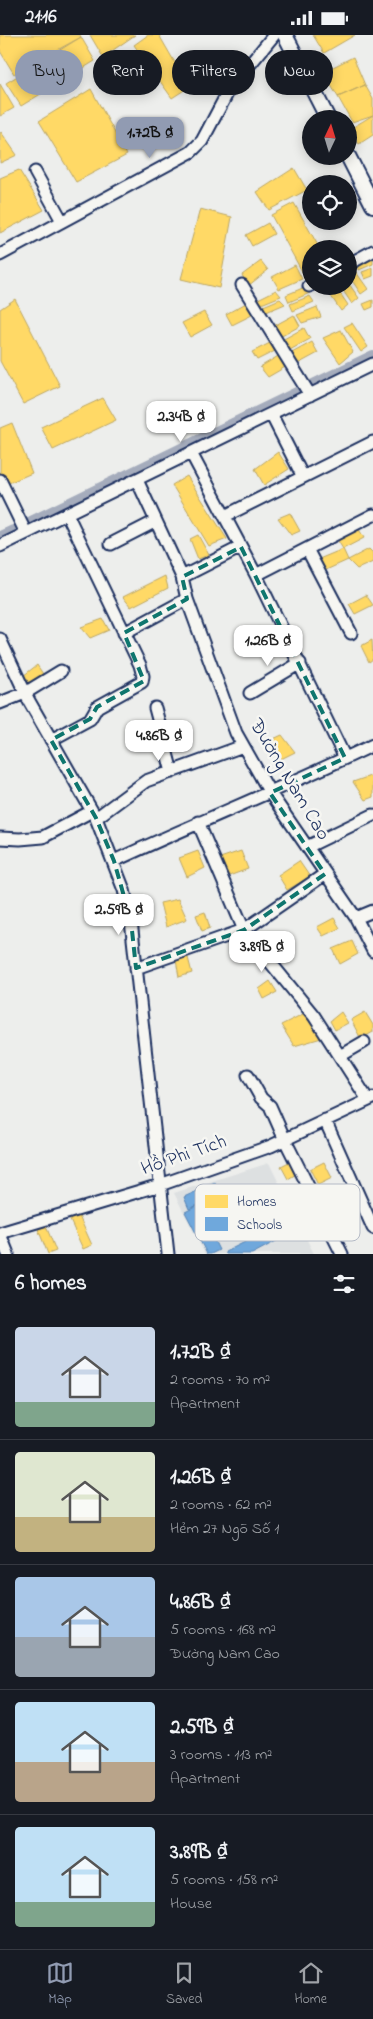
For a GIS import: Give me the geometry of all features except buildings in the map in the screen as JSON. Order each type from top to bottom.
[{"type":"main road","points":[[285,35],[323,110]]},
{"type":"main road","points":[[353,165],[373,205]]},
{"type":"street","points":[[0,255],[192,152],[198,146],[228,90],[274,35]]},
{"type":"street","points":[[35,172],[62,221]]},
{"type":"street","points":[[357,260],[373,251]]},
{"type":"street","points":[[242,285],[310,395]]},
{"type":"street","points":[[0,546],[373,364]]},
{"type":"street","points":[[271,414],[303,477]]},
{"type":"street","points":[[224,516],[373,443]]},
{"type":"street","points":[[191,453],[256,575],[345,758]]},
{"type":"street","name":"Đường Nam Cao","points":[[137,479],[182,577],[187,599],[236,733],[270,793],[356,919],[373,951]]},
{"type":"street","points":[[0,480],[26,533]]},
{"type":"street","points":[[51,740],[90,719],[97,707],[142,682],[143,676],[140,665],[67,514]]},
{"type":"street","points":[[256,575],[372,519]]},
{"type":"street","points":[[111,544],[156,521]]},
{"type":"street","points":[[182,577],[241,547]]},
{"type":"street","points":[[308,549],[351,633]]},
{"type":"street","points":[[124,633],[187,599]]},
{"type":"street","points":[[0,639],[25,693],[94,814],[124,890],[131,921],[168,1254]]},
{"type":"street","points":[[250,693],[300,663]]},
{"type":"street","points":[[0,703],[25,693],[61,671]]},
{"type":"street","points":[[155,708],[172,772]]},
{"type":"street","points":[[114,861],[198,822],[270,793],[373,745]]},
{"type":"street","points":[[0,838],[40,838],[94,814],[146,781],[243,747]]},
{"type":"street","points":[[307,847],[373,815]]},
{"type":"street","points":[[198,822],[244,930],[314,1016],[370,1099]]},
{"type":"street","points":[[136,968],[244,930],[325,874]]},
{"type":"street","points":[[356,919],[373,911]]},
{"type":"street","points":[[340,1057],[364,1042]]},
{"type":"street","points":[[248,1075],[261,1098],[270,1106],[307,1184]]},
{"type":"street","name":"Hồ Phi Tích","points":[[0,1234],[160,1185],[285,1140],[370,1099]]},
{"type":"street","points":[[325,1120],[353,1184]]},
{"type":"street","points":[[360,1199],[373,1228]]},
{"type":"street","points":[[0,1234],[8,1254]]},
{"type":"street","points":[[336,1241],[342,1254]]},
{"type":"highlighted area","points":[[241,547],[345,758],[270,793],[325,874],[244,930],[136,968],[131,921],[114,861],[96,818],[51,740],[90,719],[97,707],[144,681],[124,633],[187,599],[182,577]]},
{"type":"shaded area","points":[[269,1163],[279,1184],[202,1184]]},
{"type":"shaded area","points":[[195,1186],[195,1234],[174,1193]]},
{"type":"shaded area","points":[[198,1241],[308,1241],[314,1254],[205,1254]]},
{"type":"waterway","points":[[31,521],[373,355]]},
{"type":"waterway","points":[[0,536],[13,530]]}]
